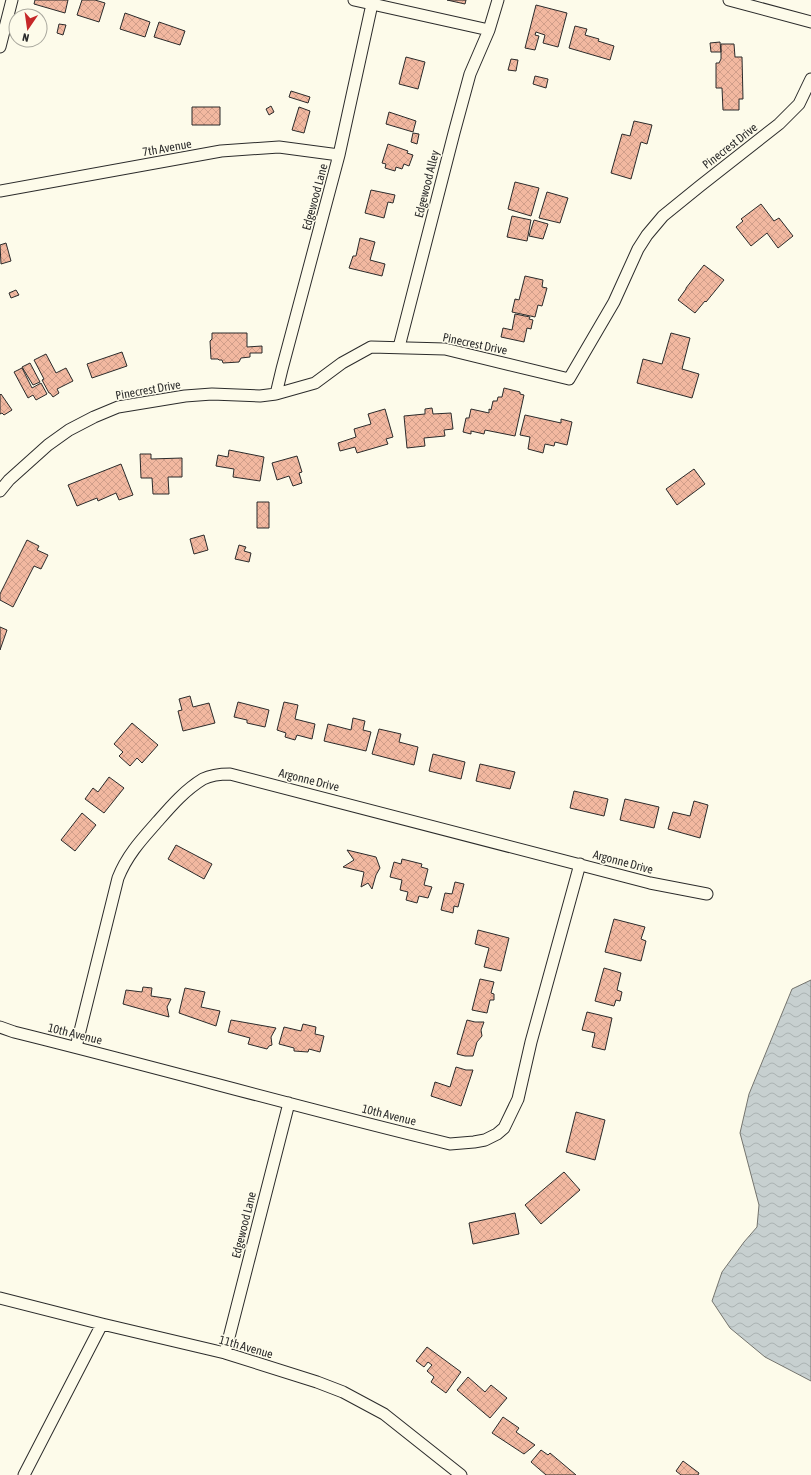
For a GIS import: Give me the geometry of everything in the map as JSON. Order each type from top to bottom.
[{"type":"street","points":[[0,48],[12,0]]},
{"type":"street","points":[[354,0],[490,30],[498,0]]},
{"type":"street","points":[[729,0],[811,22]]},
{"type":"street","name":"Edgewood Lane","points":[[276,394],[339,155],[372,4]]},
{"type":"street","name":"Edgewood Alley","points":[[399,347],[468,82],[490,30]]},
{"type":"street","name":"Pinecrest Drive","points":[[0,492],[9,480],[48,445],[69,430],[118,407],[185,396],[212,394],[260,396],[276,394],[315,383],[342,363],[371,347],[445,349],[569,379],[614,302],[638,249],[647,235],[663,216],[779,124],[800,104],[811,79]]},
{"type":"street","name":"7th Avenue","points":[[0,191],[221,151],[280,147],[339,155]]},
{"type":"street","name":"Argonne Drive","points":[[76,1048],[122,867],[132,851],[182,794],[205,778],[220,774],[230,774],[650,882],[707,894]]},
{"type":"street","name":"10th Avenue","points":[[0,1027],[14,1032],[450,1144],[480,1141],[497,1134],[504,1128],[518,1098],[533,1034],[580,864]]},
{"type":"street","name":"Edgewood Lane","points":[[225,1353],[289,1103]]},
{"type":"street","name":"11th Avenue","points":[[0,1298],[225,1353],[317,1382],[343,1392],[384,1414],[461,1475]]},
{"type":"street","points":[[24,1475],[102,1324]]},
{"type":"water","points":[[811,980],[811,1381],[765,1357],[730,1328],[712,1301],[722,1272],[757,1227],[759,1205],[740,1133],[749,1094],[792,989]]},
{"type":"building","points":[[35,0],[68,0],[65,13],[34,4]]},
{"type":"building","points":[[82,0],[95,0],[105,3],[99,22],[77,15]]},
{"type":"building","points":[[447,0],[466,0],[465,4]]},
{"type":"building","points":[[536,5],[567,13],[558,47],[543,43],[545,35],[536,32],[535,35],[539,36],[535,50],[525,48]]},
{"type":"building","points":[[125,13],[150,22],[145,37],[120,29]]},
{"type":"building","points":[[159,22],[185,31],[180,45],[154,37]]},
{"type":"building","points":[[59,24],[66,25],[63,35],[57,33]]},
{"type":"building","points":[[575,26],[587,29],[585,35],[599,39],[598,41],[614,46],[610,60],[569,48]]},
{"type":"building","points":[[720,42],[721,52],[711,52],[710,43]]},
{"type":"building","points":[[721,44],[734,44],[735,57],[742,57],[743,99],[739,99],[739,110],[723,110],[722,88],[716,88],[716,63],[719,63],[721,59]]},
{"type":"building","points":[[406,57],[425,62],[418,89],[399,84]]},
{"type":"building","points":[[511,59],[518,60],[516,71],[508,70]]},
{"type":"building","points":[[535,76],[548,79],[546,88],[533,84]]},
{"type":"building","points":[[291,91],[310,97],[308,103],[289,97]]},
{"type":"building","points":[[271,106],[274,112],[269,115],[266,109]]},
{"type":"building","points":[[192,107],[220,107],[220,125],[192,125]]},
{"type":"building","points":[[299,107],[310,111],[304,133],[292,130]]},
{"type":"building","points":[[389,112],[416,121],[413,132],[386,124]]},
{"type":"building","points":[[634,121],[652,125],[647,144],[641,142],[631,179],[611,173],[622,134],[630,136]]},
{"type":"building","points":[[413,133],[419,134],[417,144],[411,142]]},
{"type":"building","points":[[388,144],[408,151],[407,153],[413,155],[409,166],[404,164],[402,169],[396,167],[395,171],[385,168],[386,164],[382,163]]},
{"type":"building","points":[[515,182],[539,188],[531,216],[508,209]]},
{"type":"building","points":[[371,190],[395,195],[393,203],[388,202],[384,218],[365,213]]},
{"type":"building","points":[[547,192],[568,198],[560,223],[539,218]]},
{"type":"building","points":[[761,204],[774,221],[779,218],[793,236],[778,248],[767,233],[751,246],[736,227],[743,221],[741,219]]},
{"type":"building","points":[[512,216],[531,220],[527,241],[507,237]]},
{"type":"building","points":[[534,220],[548,224],[543,239],[529,236]]},
{"type":"building","points":[[360,238],[375,242],[370,260],[385,264],[382,276],[349,268],[353,256],[356,256]]},
{"type":"building","points":[[6,243],[11,261],[1,264],[0,245]]},
{"type":"building","points":[[704,265],[724,280],[695,313],[678,300]]},
{"type":"building","points":[[525,276],[543,280],[542,287],[547,288],[542,306],[538,305],[535,317],[512,312],[515,299],[519,300]]},
{"type":"building","points":[[16,290],[19,295],[11,298],[9,293]]},
{"type":"building","points":[[515,314],[530,317],[529,319],[533,320],[531,329],[527,328],[524,342],[501,337],[503,328],[512,330]]},
{"type":"building","points":[[212,333],[247,333],[247,347],[262,346],[262,353],[250,353],[250,357],[241,358],[239,362],[223,363],[222,360],[211,359],[210,341],[212,339]]},
{"type":"building","points":[[671,333],[690,338],[682,369],[699,374],[692,398],[637,383],[643,359],[662,364]]},
{"type":"building","points":[[122,352],[127,366],[92,378],[87,364]]},
{"type":"building","points":[[46,354],[56,373],[66,368],[73,381],[57,389],[59,393],[53,397],[42,380],[44,379],[34,360]]},
{"type":"building","points":[[30,363],[40,382],[33,385],[22,367]]},
{"type":"building","points":[[22,368],[32,388],[41,383],[47,394],[36,400],[33,395],[28,398],[14,372]]},
{"type":"building","points":[[504,388],[520,392],[520,394],[524,395],[515,436],[485,430],[484,434],[471,431],[471,434],[463,432],[466,418],[469,418],[471,409],[489,413],[489,409],[491,410],[493,401],[497,401],[498,397],[502,397]]},
{"type":"building","points":[[1,394],[12,410],[4,415],[2,413],[0,414]]},
{"type":"building","points":[[432,408],[433,414],[451,413],[453,429],[444,430],[445,436],[424,438],[425,446],[407,448],[404,416],[425,414],[425,409]]},
{"type":"building","points":[[385,409],[393,437],[386,439],[388,444],[357,453],[355,447],[340,451],[338,443],[356,437],[354,429],[371,424],[368,414]]},
{"type":"building","points":[[525,415],[561,423],[561,419],[572,422],[567,445],[555,442],[554,446],[545,444],[543,453],[528,449],[530,437],[520,435]]},
{"type":"building","points":[[229,450],[264,457],[260,481],[233,477],[234,469],[216,466],[218,455],[228,457]]},
{"type":"building","points":[[140,454],[151,454],[151,459],[182,458],[182,477],[168,477],[169,494],[153,494],[152,478],[141,478]]},
{"type":"building","points":[[297,456],[302,472],[299,473],[302,483],[293,486],[289,476],[277,480],[272,463]]},
{"type":"building","points":[[121,464],[133,495],[119,500],[116,493],[98,501],[97,498],[77,506],[68,485]]},
{"type":"building","points":[[694,469],[705,484],[677,505],[666,489]]},
{"type":"building","points":[[257,502],[269,502],[269,528],[257,528]]},
{"type":"building","points":[[204,535],[208,550],[194,554],[190,539]]},
{"type":"building","points":[[27,540],[39,546],[37,550],[48,555],[41,569],[34,566],[13,607],[0,600],[0,594]]},
{"type":"building","points":[[239,545],[246,547],[244,551],[251,553],[249,562],[235,559]]},
{"type":"building","points":[[0,627],[7,630],[0,650]]},
{"type":"building","points":[[190,696],[193,707],[209,703],[215,723],[183,731],[178,711],[182,710],[179,699]]},
{"type":"building","points":[[238,702],[269,710],[265,727],[247,723],[247,720],[234,717]]},
{"type":"building","points":[[284,702],[298,705],[295,719],[315,724],[312,739],[297,735],[295,740],[285,737],[286,733],[277,730]]},
{"type":"building","points":[[353,718],[365,721],[363,730],[371,732],[366,751],[324,741],[328,724],[351,730]]},
{"type":"building","points":[[132,723],[158,745],[142,763],[137,758],[130,766],[119,756],[123,752],[114,744]]},
{"type":"building","points":[[379,729],[401,734],[399,742],[418,747],[414,765],[372,754]]},
{"type":"building","points":[[433,754],[465,762],[461,779],[429,771]]},
{"type":"building","points":[[480,764],[515,772],[510,789],[476,781]]},
{"type":"building","points":[[109,777],[124,788],[104,813],[85,799],[93,788],[98,792]]},
{"type":"building","points":[[574,791],[608,799],[604,816],[570,808]]},
{"type":"building","points":[[625,799],[659,807],[654,828],[620,820]]},
{"type":"building","points":[[694,801],[708,805],[700,838],[668,829],[673,812],[690,816]]},
{"type":"building","points":[[82,813],[96,825],[75,851],[61,840]]},
{"type":"building","points":[[176,845],[212,864],[204,879],[168,859]]},
{"type":"building","points":[[347,850],[376,857],[380,868],[376,875],[372,889],[368,883],[361,887],[364,872],[343,867],[354,860]]},
{"type":"building","points":[[402,859],[422,864],[421,867],[428,869],[424,885],[432,887],[428,898],[419,896],[417,903],[406,900],[408,892],[400,890],[402,880],[390,877],[394,862],[401,864]]},
{"type":"building","points":[[455,882],[464,884],[458,907],[454,906],[453,913],[441,910],[445,893],[452,894]]},
{"type":"building","points":[[614,919],[645,927],[641,939],[646,941],[641,961],[605,952]]},
{"type":"building","points":[[478,930],[509,938],[501,971],[484,967],[489,948],[475,944]]},
{"type":"building","points":[[604,968],[621,973],[617,990],[622,992],[620,1001],[616,1000],[614,1006],[595,1001]]},
{"type":"building","points":[[480,979],[494,982],[491,993],[494,994],[494,1000],[490,1000],[487,1013],[472,1010]]},
{"type":"building","points":[[143,987],[152,988],[151,996],[171,999],[167,1007],[169,1017],[123,1004],[126,990],[142,992]]},
{"type":"building","points":[[185,988],[205,992],[201,1007],[220,1011],[216,1026],[179,1013]]},
{"type":"building","points":[[587,1012],[612,1018],[605,1050],[592,1047],[595,1033],[582,1030]]},
{"type":"building","points":[[231,1020],[276,1028],[271,1037],[272,1045],[267,1049],[248,1044],[250,1038],[228,1032]]},
{"type":"building","points":[[467,1020],[484,1022],[481,1030],[482,1036],[477,1042],[473,1056],[457,1054]]},
{"type":"building","points":[[303,1024],[316,1027],[315,1034],[324,1036],[320,1052],[309,1049],[308,1052],[294,1051],[294,1048],[279,1044],[284,1027],[301,1031]]},
{"type":"building","points":[[456,1067],[466,1070],[473,1070],[461,1106],[431,1096],[435,1082],[450,1087]]},
{"type":"building","points":[[576,1112],[605,1120],[595,1160],[566,1152]]},
{"type":"building","points":[[564,1172],[580,1190],[541,1224],[525,1205]]},
{"type":"building","points":[[515,1213],[519,1234],[473,1244],[469,1223]]},
{"type":"building","points":[[427,1347],[461,1372],[446,1393],[431,1382],[434,1377],[427,1371],[432,1365],[428,1362],[424,1367],[416,1361]]},
{"type":"building","points":[[468,1377],[485,1392],[491,1385],[507,1398],[490,1418],[457,1390]]},
{"type":"building","points":[[503,1417],[519,1428],[516,1432],[535,1445],[524,1454],[492,1433]]},
{"type":"building","points":[[541,1450],[548,1455],[550,1453],[576,1475],[546,1475],[531,1462]]},
{"type":"building","points":[[683,1461],[699,1473],[698,1475],[681,1475],[676,1471]]}]
